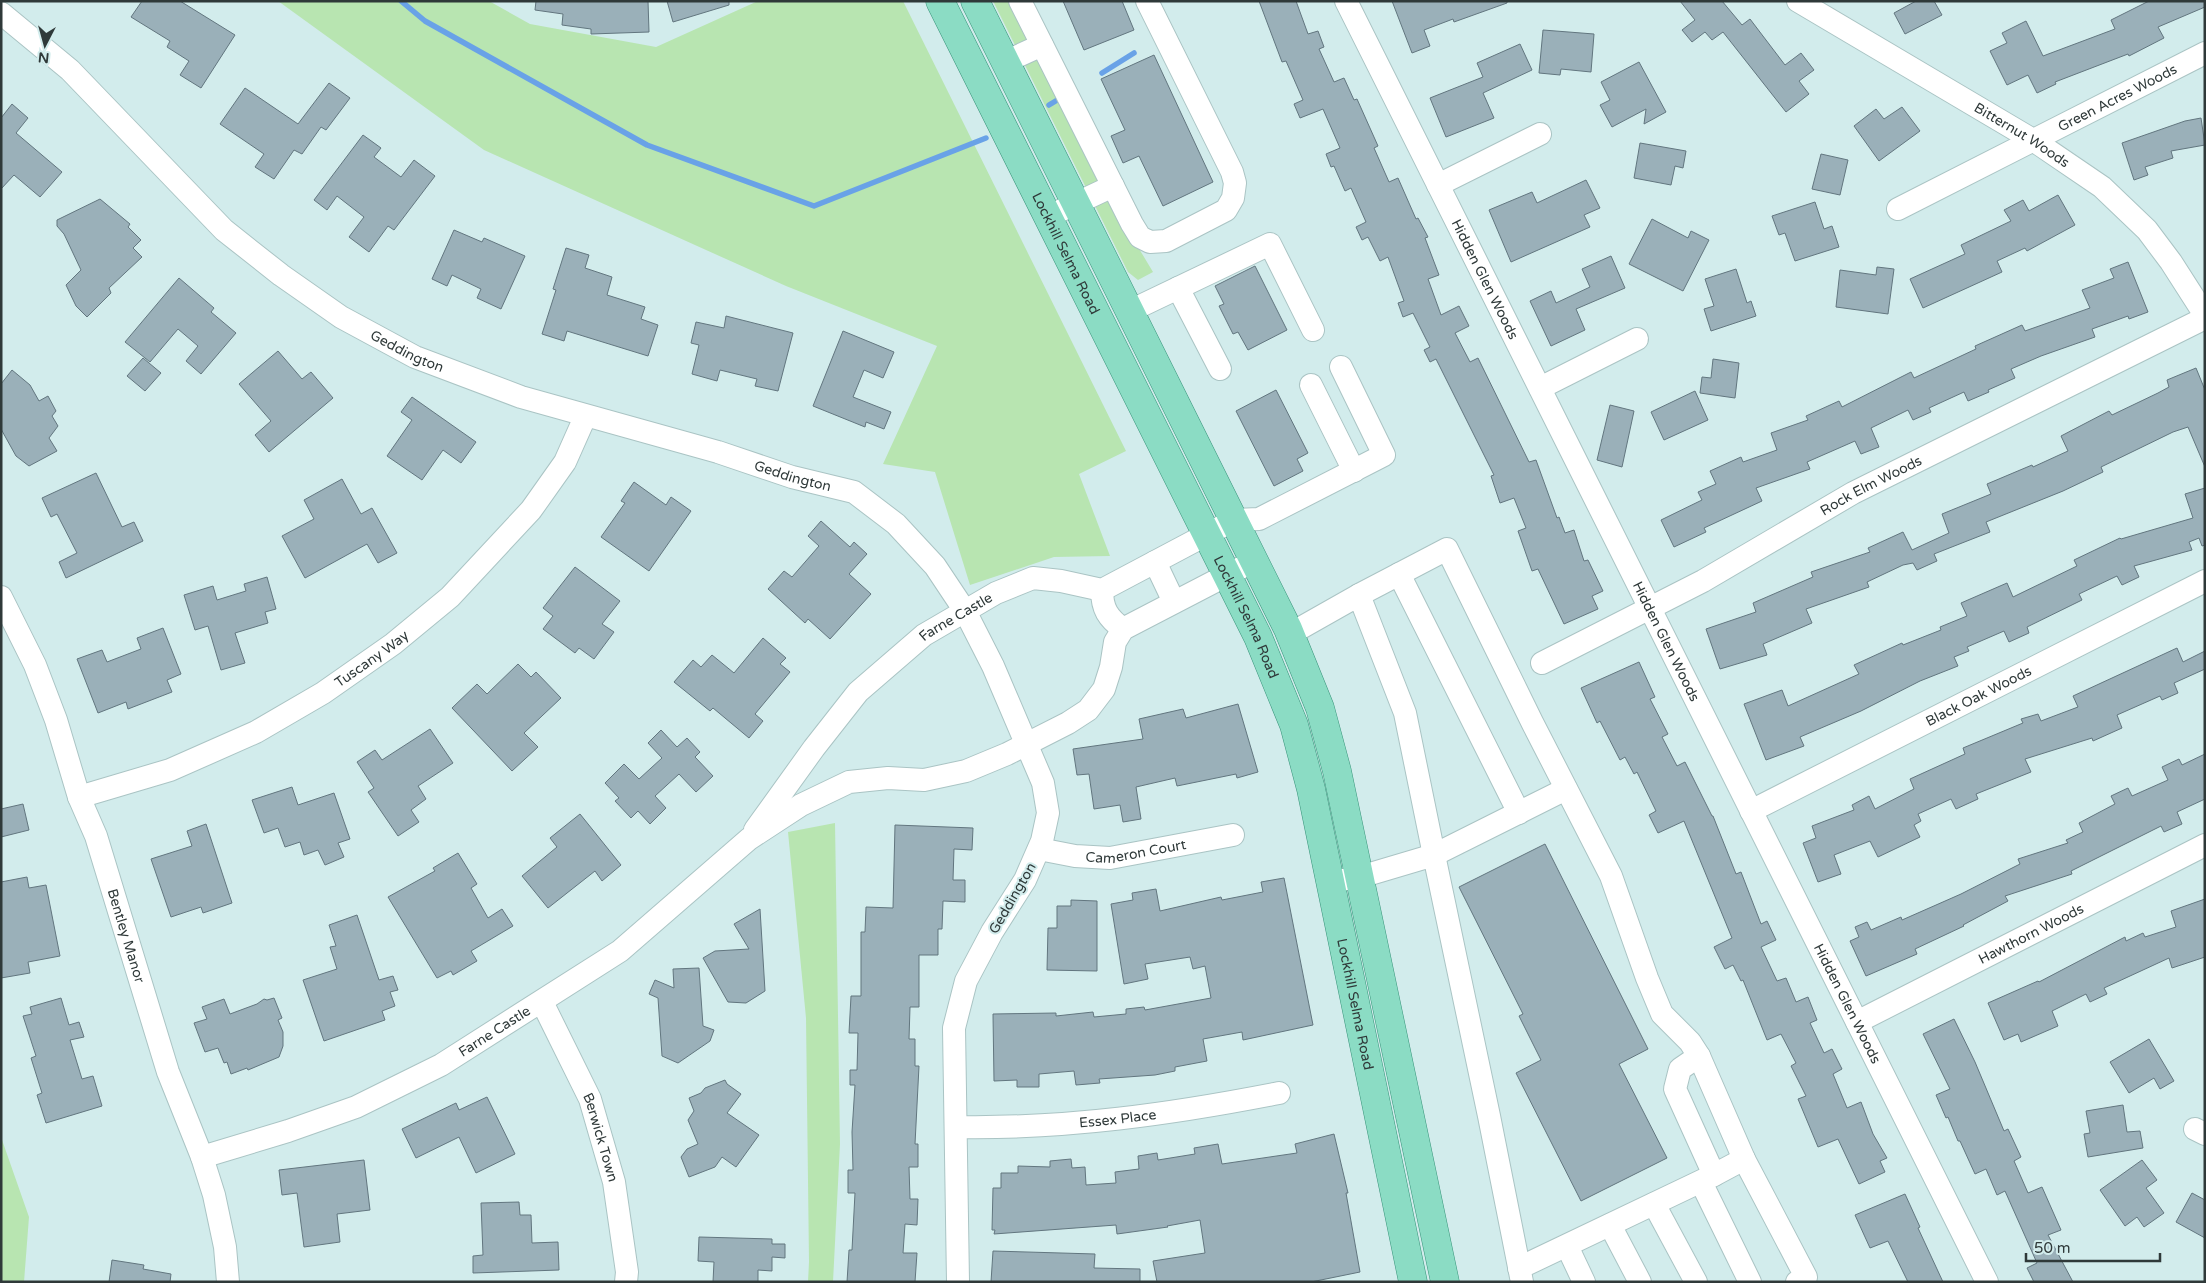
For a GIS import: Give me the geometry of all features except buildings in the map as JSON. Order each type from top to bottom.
[{"type":"main road","name":"Lockhill Selma Road","points":[[940,1],[1228,575],[1258,637],[1294,725],[1311,790],[1413,1282]]},
{"type":"main road","points":[[975,1],[1290,634],[1320,708],[1337,771],[1445,1282]]},
{"type":"street","points":[[1020,1],[1140,237],[1150,242],[1166,241],[1226,210],[1233,198],[1235,183],[1232,172],[1147,1]]},
{"type":"street","name":"Hidden Glen Woods","points":[[1346,1],[1987,1282]]},
{"type":"street","name":"Bitternut Woods","points":[[1798,1],[2033,140],[2102,187],[2147,230],[2171,262],[2205,316]]},
{"type":"street","name":"Geddington","points":[[1,13],[70,70],[224,230],[294,285],[341,317],[415,357],[521,398],[718,452],[792,477],[854,492],[896,524],[935,566],[966,611],[993,666],[1043,783],[1048,813],[1042,841],[1025,880],[992,932],[966,981],[954,1028],[958,1282]]},
{"type":"street","points":[[1005,62],[1042,45]]},
{"type":"street","name":"Green Acres Woods","points":[[1898,209],[2205,53]]},
{"type":"street","points":[[1438,185],[1540,134]]},
{"type":"street","points":[[1048,217],[1113,186]]},
{"type":"street","points":[[1130,312],[1270,244],[1312,330]]},
{"type":"street","points":[[1178,288],[1220,369]]},
{"type":"street","name":"Rock Elm Woods","points":[[1542,663],[1703,581],[1853,493],[2205,316]]},
{"type":"street","points":[[1540,388],[1637,339]]},
{"type":"street","points":[[1254,561],[1123,629],[1110,620],[1102,604],[1102,590],[1234,520],[1259,519],[1384,455],[1341,367]]},
{"type":"street","points":[[1311,384],[1354,471]]},
{"type":"street","name":"Tuscany Way","points":[[79,797],[170,770],[256,732],[323,693],[393,644],[450,596],[531,510],[565,462],[585,417]]},
{"type":"street","points":[[1290,634],[1447,549],[1566,789],[1612,876],[1647,978],[1662,1014],[1690,1042],[1699,1056],[1744,1159],[1806,1277],[1797,1282]]},
{"type":"street","points":[[1155,562],[1174,602]]},
{"type":"street","points":[[1399,574],[1519,813]]},
{"type":"street","name":"Farne Castle","points":[[749,839],[814,748],[858,692],[924,635],[996,593],[1033,578],[1061,581],[1102,590]]},
{"type":"street","name":"Black Oak Woods","points":[[1751,811],[2205,581]]},
{"type":"street","points":[[1359,595],[1405,713],[1489,1116],[1520,1275],[1567,1246],[1708,1179],[1744,1159]]},
{"type":"street","name":"Bentley Manor","points":[[1,597],[35,665],[56,720],[79,797],[96,836],[168,1072],[202,1157],[214,1195],[225,1247],[228,1282]]},
{"type":"street","name":"Farne Castle","points":[[202,1157],[356,1108],[441,1065],[620,951],[749,839],[801,805],[850,782],[888,778],[924,780],[966,771],[1008,754],[1068,723],[1088,710],[1104,689],[1111,668],[1115,642],[1123,629]]},
{"type":"street","points":[[1330,882],[1360,877],[1434,855],[1566,789]]},
{"type":"street","name":"Cameron Court","points":[[1039,849],[1075,856],[1110,858],[1233,835]]},
{"type":"street","name":"Hawthorn Woods","points":[[1857,1022],[2205,845]]},
{"type":"street","name":"Berwick Town","points":[[542,1002],[590,1099],[614,1182],[627,1272],[626,1282]]},
{"type":"street","points":[[1699,1056],[1680,1069],[1675,1089],[1708,1179],[1750,1282]]},
{"type":"street","name":"Essex Place","points":[[956,1126],[1044,1126],[1098,1121],[1210,1106],[1279,1092]]},
{"type":"street","points":[[1654,1204],[1696,1282]]},
{"type":"street","points":[[1610,1225],[1640,1282]]},
{"type":"street","points":[[1567,1246],[1584,1282]]},
{"type":"green space","points":[[278,1],[489,1],[530,24],[656,47],[758,1],[903,1],[1126,451],[1079,474],[1110,556],[1054,557],[970,585],[935,472],[883,464],[937,346],[786,286],[484,150]]},
{"type":"green space","points":[[993,1],[1016,1],[1138,247],[1153,272],[1138,280],[1128,272]]},
{"type":"green space","points":[[835,823],[840,1144],[833,1282],[808,1282],[806,1018],[788,832]]},
{"type":"green space","points":[[1,1137],[29,1217],[24,1282],[1,1282]]},
{"type":"waterway","points":[[401,1],[425,21],[647,145],[814,206],[986,138]]},
{"type":"waterway","points":[[1102,73],[1134,53]]},
{"type":"waterway","points":[[1049,105],[1059,99]]}]
